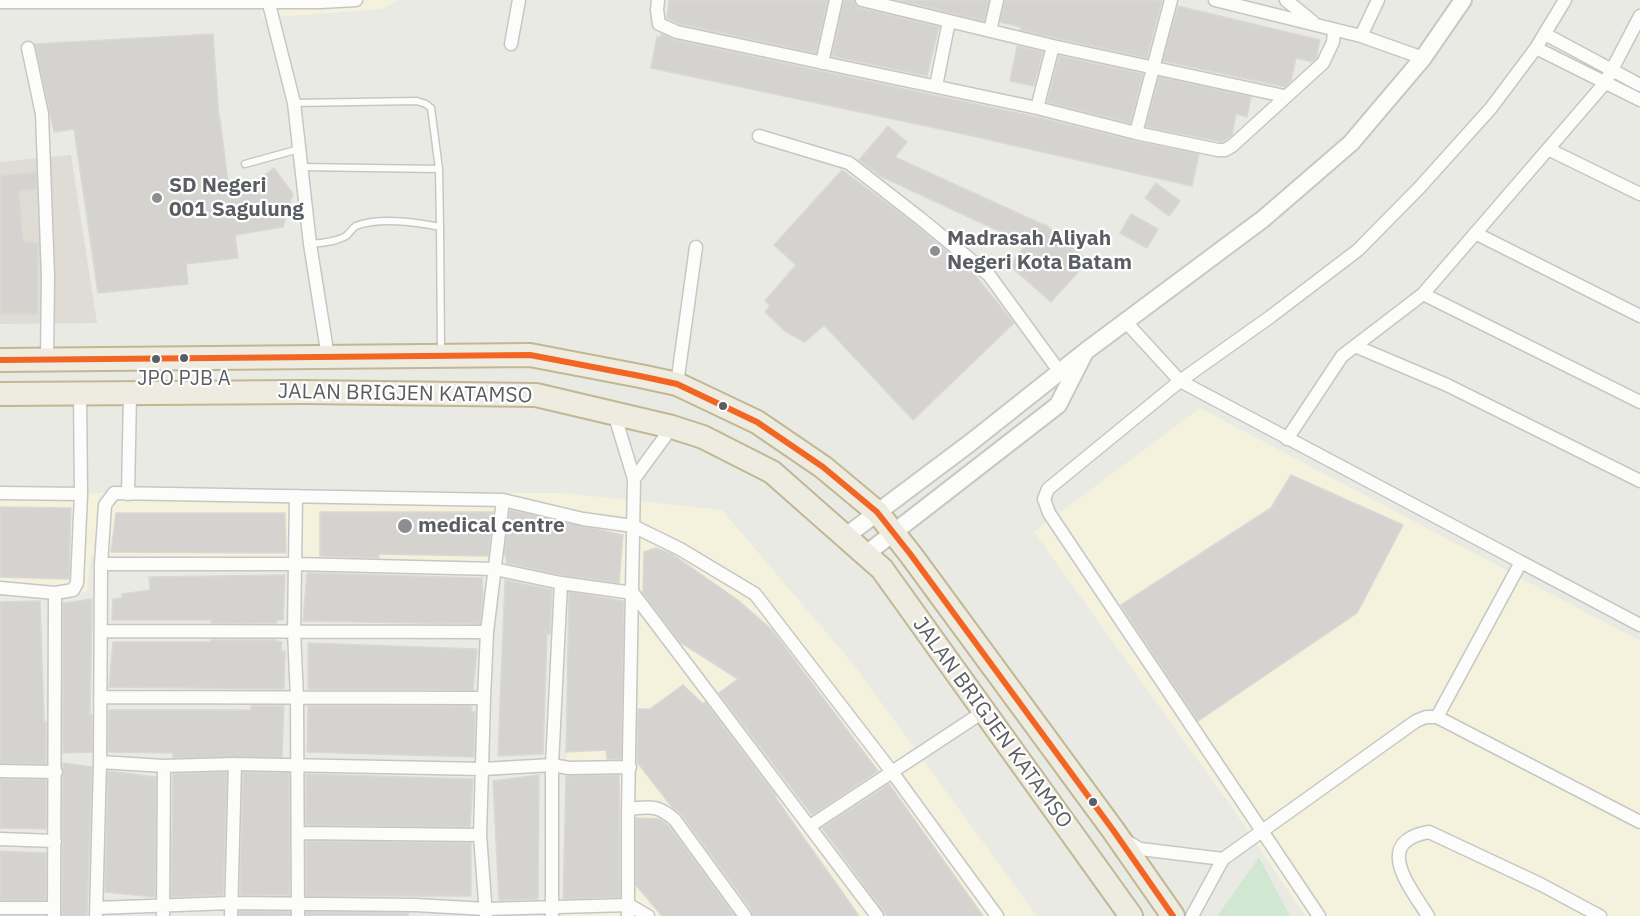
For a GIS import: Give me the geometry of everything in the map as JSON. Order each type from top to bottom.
[{"type":"highway","name":"JALAN BRIGJEN KATAMSO","points":[[0,360],[530,355],[677,384],[758,422],[823,467],[877,512],[1113,830],[1173,916]]},
{"type":"highway","name":"JALAN BRIGJEN KATAMSO","points":[[0,394],[305,392],[536,395],[672,427],[703,437],[772,472],[882,569],[1131,916]]},
{"type":"street","points":[[4,1],[356,0]]},
{"type":"street","points":[[511,44],[519,0]]},
{"type":"street","points":[[658,0],[659,24],[677,32],[1037,108],[1136,133],[1218,150],[1225,150],[1232,146],[1284,96],[1323,63],[1333,42],[1334,30]]},
{"type":"street","points":[[822,63],[836,0]]},
{"type":"street","points":[[862,0],[1053,46],[1284,96]]},
{"type":"street","points":[[990,31],[998,0]]},
{"type":"street","points":[[1136,133],[1171,0]]},
{"type":"street","points":[[1215,0],[1361,36],[1423,58]]},
{"type":"street","points":[[1286,0],[1318,25]]},
{"type":"street","points":[[1361,36],[1378,0]]},
{"type":"street","points":[[846,536],[970,443],[1059,371],[1263,219],[1351,143],[1423,58],[1463,0]]},
{"type":"street","points":[[1319,916],[1260,832],[1049,513],[1044,500],[1048,489],[1180,381],[1270,318],[1358,250],[1420,187],[1491,108],[1536,48],[1565,0]]},
{"type":"street","points":[[268,1],[294,103],[310,244],[328,357]]},
{"type":"street","points":[[1287,438],[1342,356],[1423,294],[1605,83],[1640,16]]},
{"type":"street","points":[[936,86],[949,21]]},
{"type":"street","points":[[1545,34],[1640,85]]},
{"type":"street","points":[[1037,108],[1053,46]]},
{"type":"street","points":[[28,48],[42,114],[48,276],[47,359]]},
{"type":"street","points":[[1536,48],[1640,100]]},
{"type":"street","points":[[759,136],[843,160],[921,219],[989,275],[1059,371]]},
{"type":"street","points":[[1548,149],[1640,194]]},
{"type":"street","points":[[1475,233],[1640,316]]},
{"type":"street","points":[[677,384],[696,247]]},
{"type":"street","points":[[1423,294],[1640,402]]},
{"type":"street","points":[[1125,321],[1180,381],[1640,625]]},
{"type":"street","points":[[1355,346],[1447,385],[1640,481]]},
{"type":"street","points":[[866,554],[1058,405],[1086,351]]},
{"type":"street","points":[[0,588],[55,593],[73,590],[77,583],[81,494],[80,394]]},
{"type":"street","points":[[128,494],[130,394]]},
{"type":"street","points":[[614,413],[634,479],[628,809],[629,911]]},
{"type":"street","points":[[634,479],[672,427]]},
{"type":"street","points":[[0,493],[81,494]]},
{"type":"street","points":[[648,916],[629,911],[298,910],[231,903],[163,910],[96,912],[100,762],[101,564],[105,505],[108,498],[114,493],[503,500],[583,519],[633,526],[680,549],[755,594],[892,772],[997,916]]},
{"type":"street","points":[[296,496],[294,632],[299,833],[298,910]]},
{"type":"street","points":[[486,912],[480,835],[484,698],[487,632],[503,500]]},
{"type":"street","points":[[1437,717],[1521,562]]},
{"type":"street","points":[[101,564],[295,564],[495,569],[561,583],[633,592],[877,916]]},
{"type":"street","points":[[552,911],[552,765],[561,583]]},
{"type":"street","points":[[0,908],[54,912],[55,593]]},
{"type":"street","points":[[101,631],[487,632]]},
{"type":"street","points":[[100,697],[484,698]]},
{"type":"street","points":[[810,826],[983,712]]},
{"type":"street","points":[[1192,916],[1222,859],[1416,721],[1426,717],[1437,717],[1640,822]]},
{"type":"street","points":[[100,762],[164,766],[296,764],[483,769],[552,765],[569,768],[630,767]]},
{"type":"street","points":[[231,916],[235,764]]},
{"type":"street","points":[[163,910],[164,766]]},
{"type":"street","points":[[0,771],[56,772]]},
{"type":"street","points":[[628,809],[656,807],[675,820],[745,916]]},
{"type":"street","points":[[1113,830],[1140,849],[1222,859]]},
{"type":"street","points":[[1428,916],[1399,869],[1398,855],[1403,843],[1415,834],[1429,832],[1540,884],[1600,916]]},
{"type":"street","points":[[299,833],[480,835]]},
{"type":"street","points":[[0,838],[55,841]]},
{"type":"lane","points":[[294,103],[417,101],[431,108],[439,168],[441,356]]},
{"type":"lane","points":[[245,164],[299,149]]},
{"type":"lane","points":[[301,167],[439,168]]},
{"type":"lane","points":[[310,244],[335,241],[346,236],[355,226],[380,222],[419,222],[440,227]]},
{"type":"shaded area","points":[[260,0],[399,0],[381,9],[262,18]]},
{"type":"shaded area","points":[[71,155],[97,323],[0,324],[0,162]]},
{"type":"shaded area","points":[[1200,408],[1640,641],[1640,916],[1305,916],[1233,809],[1034,532]]},
{"type":"shaded area","points":[[0,493],[563,493],[722,510],[853,664],[1037,916],[561,916],[573,575],[481,562],[91,555],[87,592],[0,591]]},
{"type":"green space","points":[[1259,857],[1290,916],[1219,916],[1218,915]]},
{"type":"building","points":[[669,0],[828,0],[816,53],[680,24],[667,18]]},
{"type":"building","points":[[844,0],[854,0],[856,6],[860,8],[939,27],[927,76],[832,56]]},
{"type":"building","points":[[897,0],[989,0],[984,21]]},
{"type":"building","points":[[1005,0],[1162,1],[1147,58],[1020,30],[1021,27],[1000,22]]},
{"type":"building","points":[[1178,6],[1320,40],[1316,59],[1312,62],[1296,58],[1291,81],[1285,87],[1163,61]]},
{"type":"building","points":[[213,34],[219,119],[230,200],[274,168],[293,194],[283,227],[235,235],[238,258],[186,264],[188,284],[98,293],[74,129],[54,132],[35,44]]},
{"type":"building","points":[[661,34],[675,40],[1199,154],[1192,186],[959,133],[651,68],[657,37],[661,37]]},
{"type":"building","points":[[1017,46],[1043,52],[1034,86],[1010,81]]},
{"type":"building","points":[[1059,56],[1143,74],[1130,123],[1047,102]]},
{"type":"building","points":[[1159,77],[1251,97],[1247,117],[1236,114],[1232,135],[1223,142],[1146,127]]},
{"type":"building","points":[[888,126],[907,142],[895,157],[1045,224],[1088,261],[1051,302],[1009,265],[1027,244],[880,176],[859,160]]},
{"type":"building","points":[[842,170],[916,225],[974,274],[1014,323],[913,420],[824,325],[805,342],[786,332],[765,312],[770,306],[765,301],[796,265],[774,245]]},
{"type":"building","points":[[36,172],[37,189],[19,191],[23,241],[38,243],[38,314],[0,314],[0,176]]},
{"type":"building","points":[[1156,183],[1180,201],[1169,216],[1145,198]]},
{"type":"building","points":[[1131,214],[1158,229],[1147,248],[1120,233]]},
{"type":"building","points":[[1291,475],[1403,525],[1357,613],[1198,721],[1121,605],[1271,508]]},
{"type":"building","points":[[0,507],[71,508],[69,579],[0,577]]},
{"type":"building","points":[[510,510],[623,535],[619,583],[562,575],[506,563],[506,556],[504,556]]},
{"type":"building","name":"medical centre","points":[[320,512],[493,512],[488,556],[379,554],[379,558],[320,556]]},
{"type":"building","points":[[116,513],[285,513],[286,553],[111,552]]},
{"type":"building","points":[[656,548],[672,554],[739,601],[772,630],[878,771],[812,815],[719,693],[738,679],[680,642],[643,593],[644,552]]},
{"type":"building","points":[[307,573],[482,578],[480,624],[303,621]]},
{"type":"building","points":[[285,575],[283,620],[277,620],[276,623],[211,623],[211,620],[112,620],[113,599],[122,598],[122,594],[150,590],[149,577]]},
{"type":"building","points":[[505,580],[552,590],[550,634],[547,634],[543,754],[498,756]]},
{"type":"building","points":[[569,592],[624,601],[621,759],[607,759],[606,750],[566,752]]},
{"type":"building","points":[[92,599],[90,715],[92,715],[92,752],[63,753],[63,603]]},
{"type":"building","points":[[40,601],[46,764],[0,763],[0,602]]},
{"type":"building","points":[[211,640],[276,640],[282,642],[281,651],[285,651],[284,689],[109,687],[113,642],[211,642]]},
{"type":"building","points":[[308,643],[477,649],[473,690],[308,689]]},
{"type":"building","points":[[683,685],[703,704],[705,702],[776,796],[859,916],[753,916],[752,911],[682,815],[672,807],[637,762],[638,709],[650,709]]},
{"type":"building","points":[[251,706],[284,706],[282,757],[173,758],[173,753],[108,752],[109,710],[251,710]]},
{"type":"building","points":[[308,706],[472,706],[471,712],[475,712],[474,757],[307,752]]},
{"type":"building","points":[[63,763],[92,767],[87,916],[62,916]]},
{"type":"building","points":[[108,771],[156,777],[155,897],[105,892]]},
{"type":"building","points":[[227,772],[223,895],[171,897],[173,774]]},
{"type":"building","points":[[243,772],[289,773],[290,895],[240,895]]},
{"type":"building","points":[[306,774],[473,779],[470,827],[306,825]]},
{"type":"building","points":[[539,775],[538,899],[499,900],[493,781]]},
{"type":"building","points":[[619,775],[620,897],[563,899],[566,776]]},
{"type":"building","points":[[0,779],[46,780],[46,829],[0,828]]},
{"type":"building","points":[[889,784],[983,916],[887,916],[822,828]]},
{"type":"building","points":[[636,818],[660,819],[669,826],[735,916],[662,916],[636,885]]},
{"type":"building","points":[[306,841],[471,843],[471,896],[306,896]]},
{"type":"building","points":[[0,851],[46,853],[46,900],[0,900]]},
{"type":"building","points":[[239,911],[290,912],[290,916],[239,916]]},
{"type":"building","points":[[306,912],[408,913],[408,916],[306,916]]},
{"type":"transit line","points":[[0,360],[530,355],[677,384],[757,422],[823,467],[877,512],[1113,830],[1173,916]]},
{"type":"place","name":"SD Negeri 001 Sagulung","points":[[157,198]]},
{"type":"place","name":"Madrasah Aliyah Negeri Kota Batam","points":[[935,251]]},
{"type":"place","name":"JPO PJB A","points":[[184,358]]},
{"type":"place","name":"medical centre","points":[[405,526]]}]
